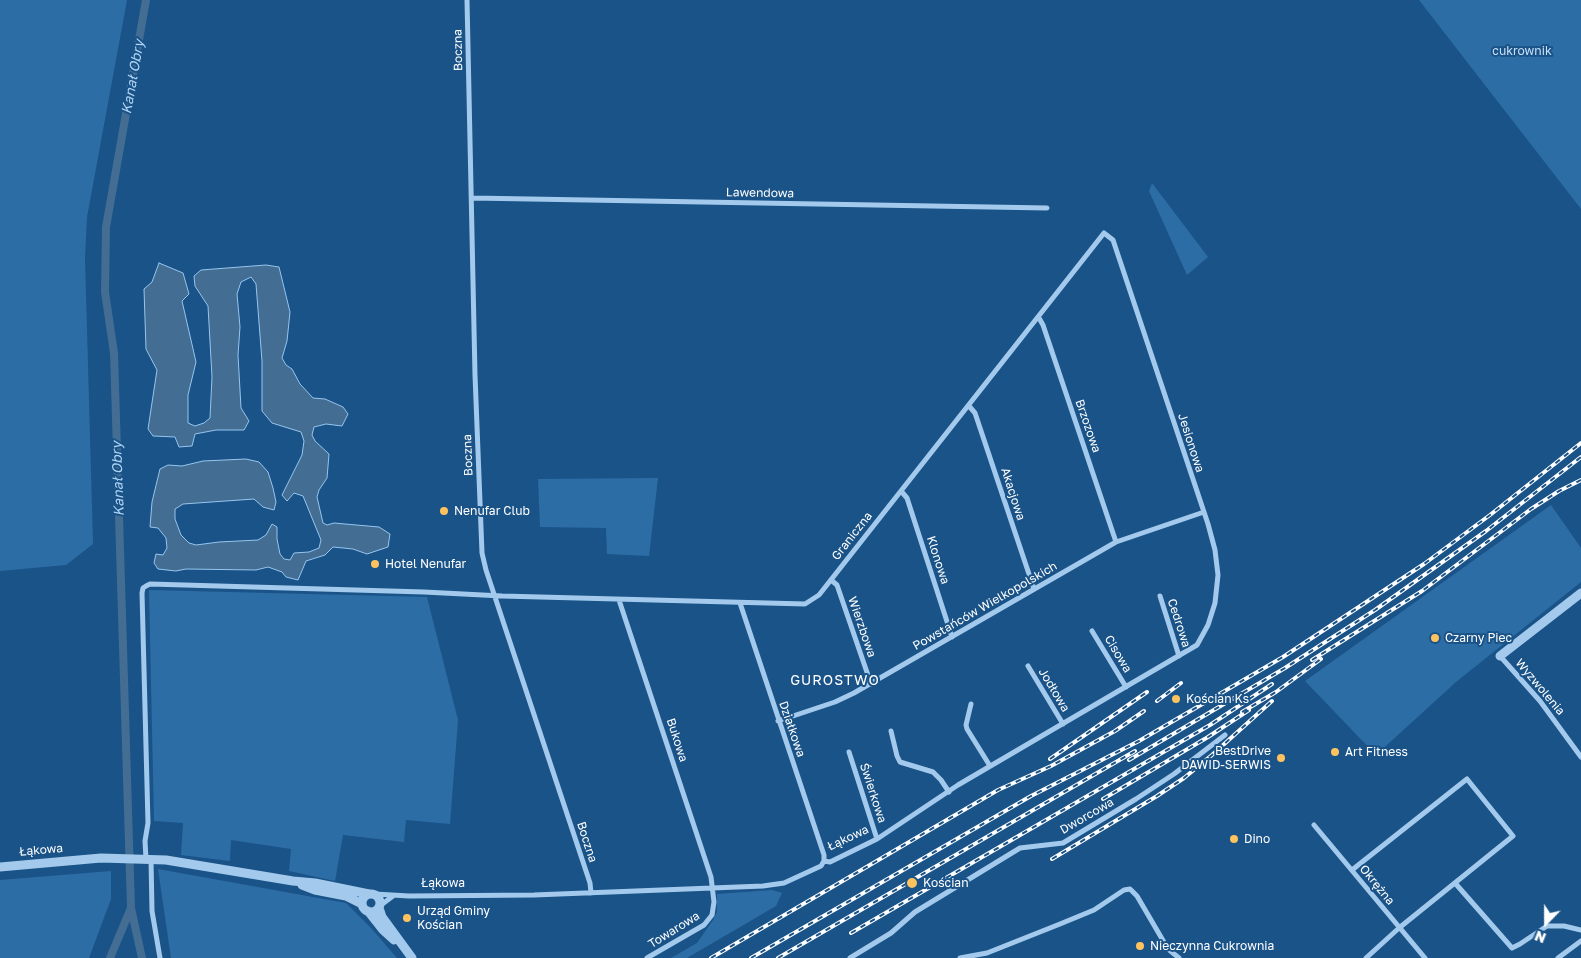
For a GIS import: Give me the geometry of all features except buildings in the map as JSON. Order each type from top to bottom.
[{"type":"street","name":"Boczna","points":[[466,0],[475,375],[482,553],[590,883],[591,893]]},
{"type":"street","name":"Lawendowa","points":[[472,198],[1047,208]]},
{"type":"street","name":"Graniczna","points":[[147,859],[145,841],[148,823],[143,588],[150,584],[619,600],[805,604],[819,595],[1039,318],[1104,233]]},
{"type":"street","name":"Jesionowa","points":[[1104,233],[1113,240],[1212,536],[1217,562],[1215,603],[1208,625],[1199,642],[1180,656]]},
{"type":"street","name":"Brzozowa","points":[[1039,318],[1116,542]]},
{"type":"street","name":"Akacjowa","points":[[969,406],[975,413],[1034,589]]},
{"type":"street","name":"Klonowa","points":[[901,491],[908,498],[952,637]]},
{"type":"street","name":"Powstańców Wielkopolskich","points":[[778,721],[835,702],[871,684],[1116,542],[1204,512]]},
{"type":"street","name":"Wierzbowa","points":[[831,580],[837,585],[871,684]]},
{"type":"street","points":[[1500,656],[1581,593]]},
{"type":"street","name":"Cedrowa","points":[[1160,596],[1180,656]]},
{"type":"street","name":"Bukowa","points":[[619,600],[711,877],[712,888]]},
{"type":"street","name":"Działkowa","points":[[740,603],[824,855],[824,861]]},
{"type":"street","name":"Cisowa","points":[[1092,630],[1126,687]]},
{"type":"street","name":"Łąkowa","points":[[0,867],[114,858],[175,861],[393,896],[509,896],[776,885],[792,880],[820,866],[824,861],[830,862],[877,839],[958,785],[1180,656]]},
{"type":"street","name":"Wyzwolenia","points":[[1500,656],[1540,701],[1581,757]]},
{"type":"street","name":"Jodłowa","points":[[1028,666],[1063,724]]},
{"type":"street","points":[[971,704],[966,725],[967,729],[990,766]]},
{"type":"street","points":[[891,731],[900,762],[933,772],[942,780],[949,792]]},
{"type":"street","name":"Dworcowa","points":[[850,958],[891,933],[915,912],[1020,848],[1063,843],[1136,800],[1225,735]]},
{"type":"street","name":"Świerkowa","points":[[849,752],[877,839]]},
{"type":"street","points":[[1352,870],[1467,779],[1513,836],[1399,928],[1366,958]]},
{"type":"street","name":"Okrężna","points":[[1314,825],[1425,958]]},
{"type":"street","points":[[147,859],[152,911],[160,958]]},
{"type":"street","name":"Łąkowa","points":[[293,881],[315,890],[346,896],[365,908]]},
{"type":"street","points":[[1455,883],[1512,948],[1547,926],[1564,926],[1581,930]]},
{"type":"street","name":"Towarowa","points":[[647,958],[708,922],[713,911],[712,888]]},
{"type":"street","points":[[960,958],[988,953],[1060,924],[1094,910],[1124,890],[1130,889],[1137,896],[1168,950],[1178,958]]},
{"type":"street","points":[[402,946],[383,930],[365,908],[364,898],[372,894],[380,898],[382,917],[412,958]]},
{"type":"street","points":[[365,908],[374,912],[393,896]]},
{"type":"street","points":[[1558,958],[1581,941]]},
{"type":"green space","points":[[0,0],[127,0],[87,217],[85,258],[93,544],[66,565],[0,571]]},
{"type":"green space","name":"cukrownik","points":[[1419,0],[1581,0],[1581,209],[1526,138]]},
{"type":"green space","points":[[1152,183],[1208,257],[1187,275],[1149,191]]},
{"type":"green space","points":[[658,478],[649,556],[607,554],[606,528],[540,527],[538,479]]},
{"type":"green space","points":[[1551,505],[1581,548],[1581,582],[1456,682],[1376,755],[1305,681]]},
{"type":"green space","points":[[149,590],[427,597],[458,720],[450,824],[406,820],[404,842],[343,835],[335,881],[289,871],[291,849],[231,840],[230,861],[181,855],[183,823],[154,821]]},
{"type":"green space","points":[[158,869],[346,903],[397,958],[171,958]]},
{"type":"green space","points":[[111,871],[111,899],[89,958],[0,958],[0,880]]},
{"type":"green space","points":[[772,890],[782,893],[776,906],[687,958],[671,958],[697,943],[717,912],[717,894]]},
{"type":"shaded area","points":[[159,263],[183,273],[189,294],[182,301],[196,362],[188,395],[188,423],[195,426],[204,423],[210,418],[212,377],[208,306],[195,286],[194,276],[201,270],[266,265],[279,267],[290,312],[287,341],[282,358],[286,365],[292,369],[300,384],[313,398],[325,399],[343,407],[348,414],[342,426],[326,424],[314,427],[312,435],[315,441],[329,454],[327,478],[317,497],[323,523],[327,525],[334,523],[379,527],[390,534],[388,547],[367,554],[353,549],[333,547],[325,555],[306,561],[298,580],[286,577],[282,572],[268,567],[256,570],[186,569],[176,571],[158,569],[154,563],[156,554],[163,555],[167,548],[166,538],[158,528],[150,527],[152,502],[160,469],[168,465],[182,466],[203,461],[246,459],[259,462],[268,472],[273,488],[276,502],[274,510],[263,507],[254,499],[183,504],[175,509],[175,519],[181,535],[189,543],[196,545],[258,540],[266,535],[272,524],[277,527],[280,554],[284,559],[290,560],[294,553],[309,552],[319,548],[321,540],[303,496],[294,493],[287,501],[282,495],[302,455],[304,441],[301,432],[272,423],[262,411],[262,361],[256,284],[251,277],[241,282],[237,294],[240,327],[238,355],[241,408],[249,421],[244,430],[216,430],[195,434],[192,446],[179,447],[175,437],[153,436],[148,429],[157,370],[146,349],[144,289],[152,282]]},
{"type":"waterway","name":"Kanał Obry","points":[[110,958],[131,908],[114,353],[105,292],[106,227],[146,0]]},
{"type":"waterway","points":[[131,908],[142,958]]},
{"type":"railway","points":[[751,958],[1031,796],[1139,741],[1283,657],[1424,564],[1581,443]]},
{"type":"railway","points":[[1129,760],[1285,668],[1375,610],[1486,531],[1581,457]]},
{"type":"railway","points":[[1312,660],[1422,591],[1531,509],[1559,491],[1581,480]]},
{"type":"railway","points":[[1242,712],[1276,692],[1321,659]]},
{"type":"railway","points":[[1157,701],[1181,683]]},
{"type":"railway","points":[[851,933],[1210,725],[1272,684]]},
{"type":"railway","points":[[1050,759],[1147,692]]},
{"type":"railway","points":[[1052,859],[1184,778],[1272,701]]},
{"type":"railway","points":[[1103,799],[1208,737],[1249,710]]},
{"type":"railway","points":[[711,958],[998,790],[1051,766],[1115,731],[1144,711]]},
{"type":"railway","points":[[778,958],[1135,751]]},
{"type":"place","name":"Nenufar Club","points":[[444,511]]},
{"type":"place","name":"Hotel Nenufar","points":[[375,564]]},
{"type":"place","name":"Czarny Piec","points":[[1435,638]]},
{"type":"place","name":"Kościan Ks","points":[[1176,699]]},
{"type":"place","name":"Art Fitness","points":[[1335,752]]},
{"type":"place","name":"BestDrive DAWID-SERWIS","points":[[1281,758]]},
{"type":"place","name":"Dino","points":[[1234,839]]},
{"type":"place","name":"Kościan","points":[[912,883]]},
{"type":"place","name":"Urząd Gminy Kościan","points":[[407,918]]},
{"type":"place","name":"Nieczynna Cukrownia","points":[[1140,946]]},
{"type":"district","name":"GUROSTWO","points":[[835,681]]}]
